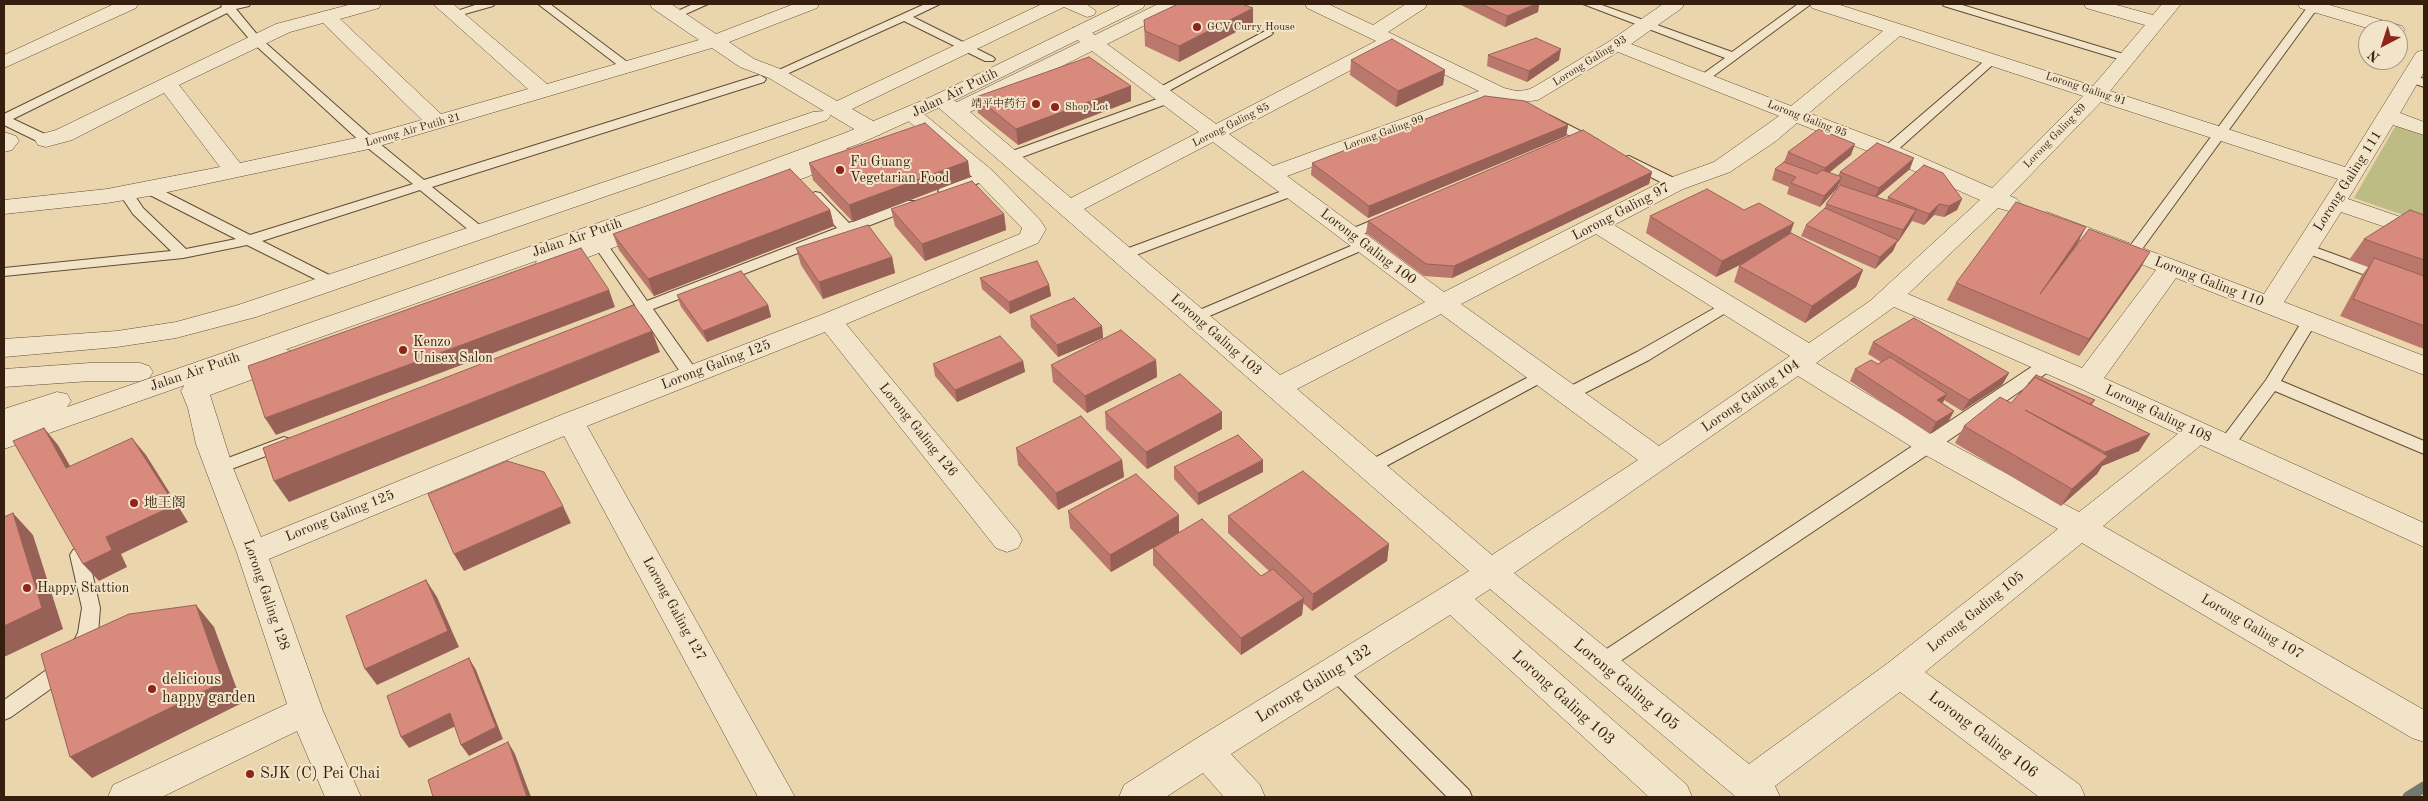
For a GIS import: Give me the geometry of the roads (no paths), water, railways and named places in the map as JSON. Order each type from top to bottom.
[{"type":"street","points":[[4,62],[129,4]]},
{"type":"street","points":[[46,140],[64,135],[167,83],[283,28],[372,4]]},
{"type":"street","points":[[659,4],[746,63],[752,74],[768,77],[846,123],[966,48],[1056,4]]},
{"type":"street","name":"Lorong Air Putih 21","points":[[4,207],[149,189],[369,142],[715,41],[810,4]]},
{"type":"street","name":"Jalan Air Putih","points":[[4,419],[140,372],[489,241],[846,123],[989,59],[1086,19],[1136,4]]},
{"type":"street","points":[[1086,19],[1172,4]]},
{"type":"street","points":[[1314,4],[1520,102]]},
{"type":"street","name":"Lorong Galing 85","points":[[1069,208],[1214,134],[1383,37],[1418,4]]},
{"type":"street","name":"Lorong Galing 93","points":[[1520,102],[1617,45],[1676,4]]},
{"type":"street","name":"Lorong Galing 91","points":[[1819,4],[2352,176]]},
{"type":"street","points":[[2092,4],[2156,22]]},
{"type":"street","name":"Lorong Galing 89","points":[[1995,198],[2098,93],[2172,4]]},
{"type":"street","points":[[2312,5],[2358,21]]},
{"type":"street","points":[[448,9],[544,91]]},
{"type":"street","points":[[326,16],[438,123]]},
{"type":"street","name":"Jalan Air Putih","points":[[4,439],[187,384],[790,169],[846,123],[919,119],[948,106],[1086,19]]},
{"type":"street","name":"Lorong Galing 100","points":[[1086,19],[1163,95],[1444,304],[1659,460]]},
{"type":"street","name":"Lorong Galing 97","points":[[1277,388],[1675,184],[1722,167],[1768,136],[1897,29]]},
{"type":"street","name":"Lorong Galing 111","points":[[2270,305],[2389,116],[2418,80],[2408,38]]},
{"type":"street","name":"Lorong Galing 95","points":[[1617,45],[1888,151],[1995,198]]},
{"type":"street","points":[[167,83],[235,172]]},
{"type":"street","name":"Lorong Galing 99","points":[[1271,174],[1520,102]]},
{"type":"street","name":"Lorong Galing 103","points":[[948,106],[1490,571]]},
{"type":"street","points":[[2389,116],[2424,129]]},
{"type":"street","points":[[4,378],[90,372],[140,372],[187,384],[600,244],[919,119]]},
{"type":"street","name":"Lorong Galing 125","points":[[252,553],[571,422],[830,321],[1030,238],[1033,234],[1032,225],[984,176],[919,119]]},
{"type":"street","points":[[4,139],[8,141],[4,145]]},
{"type":"street","name":"Lorong Galing 110","points":[[1995,198],[2424,366]]},
{"type":"street","name":"Lorong Galing 104","points":[[1490,571],[1659,460],[1879,307],[1995,198]]},
{"type":"street","points":[[2335,202],[2424,233]]},
{"type":"street","name":"Lorong Galing 107","points":[[1598,224],[1727,306],[1930,445],[2080,528],[2424,727]]},
{"type":"street","points":[[4,348],[117,339],[176,330],[247,311],[332,282],[489,241]]},
{"type":"street","points":[[2087,381],[2171,268]]},
{"type":"street","name":"Lorong Galing 108","points":[[1891,296],[2087,381],[2424,536]]},
{"type":"street","name":"Lorong Galing 126","points":[[830,321],[1007,540]]},
{"type":"street","name":"Lorong Galing 128","points":[[187,384],[202,408],[218,468],[252,553],[306,711],[343,797]]},
{"type":"street","name":"Lorong Galing 127","points":[[571,422],[777,797]]},
{"type":"street","name":"Lorong Gading 105","points":[[1756,791],[2080,528],[2212,439]]},
{"type":"street","name":"Lorong Galing 105","points":[[1490,571],[1600,664],[1756,791]]},
{"type":"street","name":"Lorong Galing 132","points":[[1137,797],[1206,751],[1452,598],[1490,571]]},
{"type":"street","name":"Lorong Galing 103","points":[[1452,598],[1674,797]]},
{"type":"street","name":"Lorong Galing 106","points":[[1900,673],[2067,797]]},
{"type":"street","points":[[126,797],[306,711]]},
{"type":"street","points":[[1206,751],[1247,797]]},
{"type":"lane","points":[[4,119],[227,6],[245,4]]},
{"type":"lane","points":[[448,9],[489,4]]},
{"type":"lane","points":[[543,4],[628,67]]},
{"type":"lane","points":[[675,15],[702,4]]},
{"type":"lane","points":[[4,272],[183,254],[210,250],[249,240],[768,77],[934,4]]},
{"type":"lane","points":[[1589,4],[1734,56]]},
{"type":"lane","points":[[1704,79],[1805,4]]},
{"type":"lane","points":[[1948,4],[2126,58]]},
{"type":"lane","points":[[2132,253],[2310,11],[2312,5]]},
{"type":"lane","points":[[227,6],[256,40],[369,142],[489,241]]},
{"type":"lane","points":[[904,17],[989,59]]},
{"type":"lane","points":[[1009,157],[1163,95],[1267,33]]},
{"type":"lane","points":[[1888,151],[1993,59]]},
{"type":"lane","points":[[1520,102],[1577,134],[1675,184]]},
{"type":"lane","points":[[4,119],[46,140]]},
{"type":"lane","points":[[1564,141],[1577,134]]},
{"type":"lane","points":[[790,169],[846,229]]},
{"type":"lane","points":[[608,321],[984,176]]},
{"type":"lane","points":[[149,189],[332,282]]},
{"type":"lane","points":[[1123,255],[1293,191]]},
{"type":"lane","points":[[126,193],[138,211],[183,254]]},
{"type":"lane","points":[[1195,317],[1358,239],[1403,211]]},
{"type":"lane","points":[[600,244],[691,375]]},
{"type":"lane","points":[[2306,248],[2424,292]]},
{"type":"lane","points":[[1569,394],[1642,356],[1727,306]]},
{"type":"lane","points":[[2212,439],[2272,383],[2309,321]]},
{"type":"lane","points":[[1600,664],[1930,445],[2048,364]]},
{"type":"lane","points":[[1369,468],[1542,375]]},
{"type":"lane","points":[[2272,383],[2424,448]]},
{"type":"lane","points":[[218,468],[295,439]]},
{"type":"lane","points":[[4,711],[52,677],[77,654],[88,633],[91,608],[79,554]]},
{"type":"lane","points":[[1336,671],[1461,797]]},
{"type":"waterway","points":[[2408,797],[2424,787]]},
{"type":"place","name":"GCV Curry House","points":[[1197,27]]},
{"type":"place","name":"靖平中药行","points":[[1036,104]]},
{"type":"place","name":"Shop Lot","points":[[1055,107]]},
{"type":"place","name":"Fu Guang Vegetarian Food","points":[[840,170]]},
{"type":"place","name":"Kenzo Unisex Salon","points":[[403,350]]},
{"type":"place","name":"地王阁","points":[[134,503]]},
{"type":"place","name":"Happy Stattion","points":[[27,588]]},
{"type":"place","name":"delicious happy garden","points":[[152,689]]},
{"type":"place","name":"SJK (C) Pei Chai","points":[[250,774]]}]
